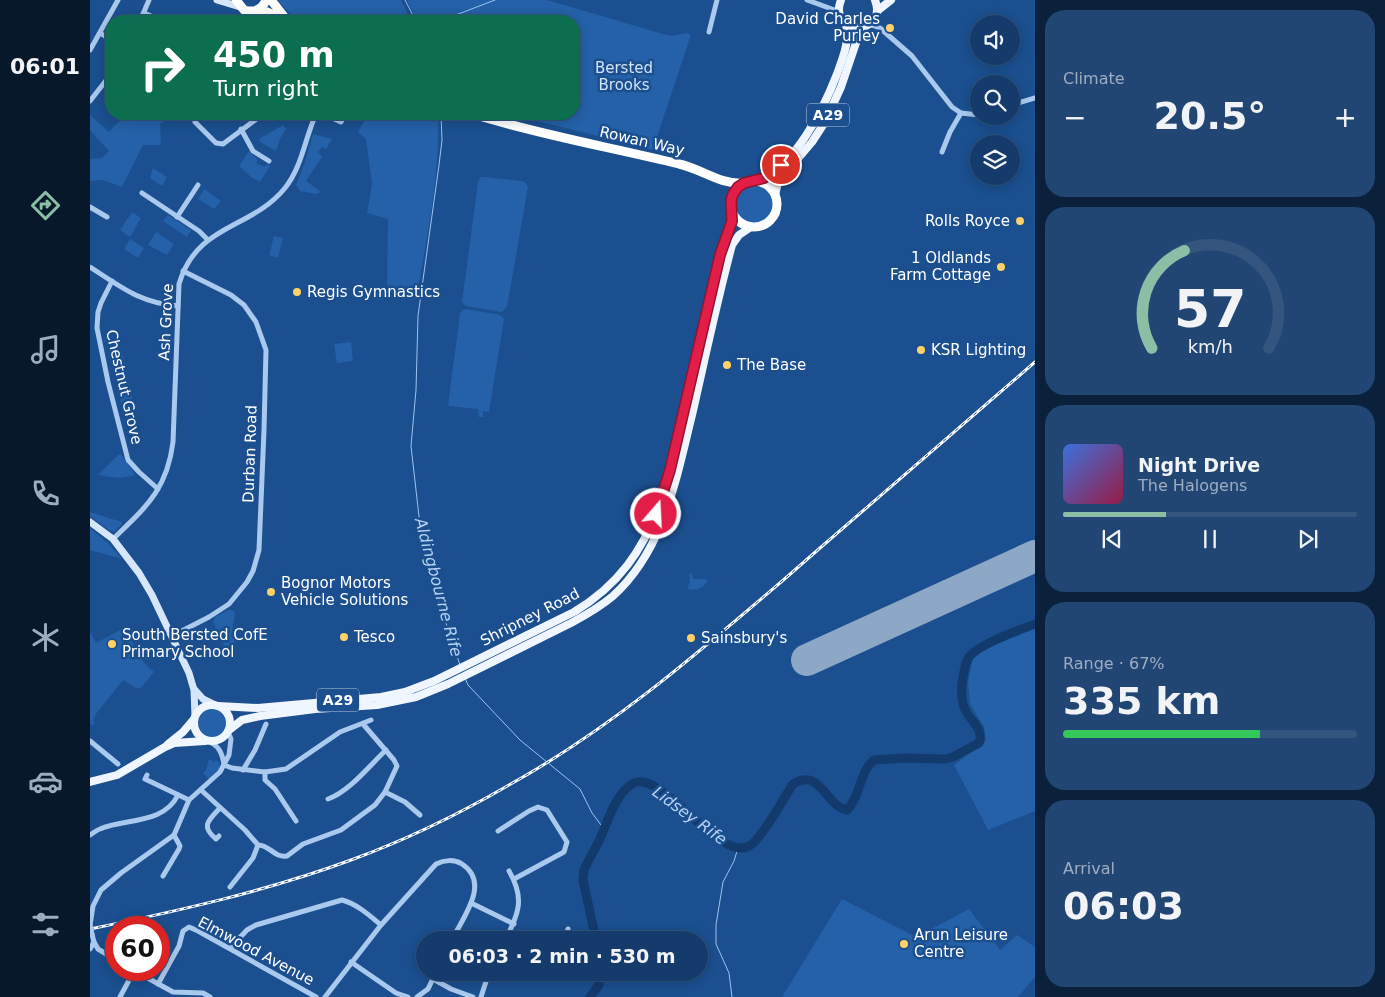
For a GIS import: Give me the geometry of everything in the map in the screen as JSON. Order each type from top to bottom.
[{"type":"highway","points":[[257,10],[264,5],[266,0]]},
{"type":"highway","points":[[271,0],[283,15]]},
{"type":"highway","points":[[238,4],[248,11],[257,10],[274,15]]},
{"type":"highway","name":"Rowan Way","points":[[494,120],[690,166],[728,183],[744,183]]},
{"type":"highway","name":"Rowan Way","points":[[716,179],[731,201]]},
{"type":"highway","points":[[756,181],[768,185],[775,195],[777,207],[771,220],[759,227],[751,227],[740,223],[732,213],[731,201],[733,194],[744,183],[756,181]]},
{"type":"main road","points":[[875,0],[877,14]]},
{"type":"main road","points":[[841,1],[840,12],[845,22],[852,27],[867,25],[891,0]]},
{"type":"main road","name":"A29","points":[[756,181],[764,178],[781,165],[795,150],[815,122],[830,93],[845,50],[848,36],[845,22]]},
{"type":"main road","name":"A29","points":[[775,195],[778,182],[812,142],[825,122],[841,87],[857,40],[867,25]]},
{"type":"main road","name":"Shripney Road","points":[[90,782],[117,775],[165,747],[183,732],[201,708],[216,706],[258,708],[387,696],[415,689],[466,666],[574,612],[592,601],[621,574],[639,549],[656,514],[665,487],[720,255],[732,221],[732,213]]},
{"type":"main road","name":"Shripney Road","points":[[165,747],[180,742],[219,740],[242,720],[260,716],[315,709],[377,705],[406,700],[457,680],[591,612],[613,596],[639,565],[657,534],[672,496],[732,245],[739,236],[751,227]]},
{"type":"main road","points":[[216,706],[230,720],[228,731]]},
{"type":"main road","points":[[194,717],[193,724],[197,734],[206,741]]},
{"type":"street","points":[[110,15],[118,0]]},
{"type":"street","points":[[143,15],[149,0]]},
{"type":"street","points":[[217,0],[238,4]]},
{"type":"street","points":[[709,32],[717,0]]},
{"type":"street","points":[[807,0],[840,12]]},
{"type":"street","points":[[826,6],[841,1]]},
{"type":"street","points":[[144,12],[150,15]]},
{"type":"street","points":[[877,14],[880,28]]},
{"type":"street","points":[[90,50],[105,24]]},
{"type":"street","points":[[867,25],[880,28],[912,56],[952,107],[961,113],[970,114]]},
{"type":"street","points":[[100,33],[105,36]]},
{"type":"street","points":[[90,101],[105,82]]},
{"type":"street","points":[[1020,102],[1035,98]]},
{"type":"street","points":[[942,152],[950,132],[961,113]]},
{"type":"street","points":[[195,122],[216,143],[220,144],[227,143],[253,120]]},
{"type":"street","name":"Ash Grove","points":[[113,539],[149,502],[165,477],[170,461],[173,442],[179,284],[183,271],[192,254],[208,240],[268,204],[285,188],[298,165],[312,120]]},
{"type":"street","points":[[242,129],[253,151],[269,161]]},
{"type":"street","points":[[178,217],[198,185]]},
{"type":"street","points":[[142,193],[199,231],[208,240]]},
{"type":"street","points":[[90,207],[107,217]]},
{"type":"street","points":[[90,267],[142,299],[158,304],[178,306]]},
{"type":"street","name":"Durban Road","points":[[172,636],[209,617],[229,604],[247,582],[253,571],[260,544],[266,382],[266,350],[259,328],[249,312],[226,292],[183,271]]},
{"type":"street","name":"Chestnut Grove","points":[[112,281],[98,312],[98,339],[128,460],[158,489]]},
{"type":"street","points":[[90,522],[113,539],[139,573],[152,595],[172,636],[194,690],[194,717]]},
{"type":"street","points":[[194,690],[203,699],[216,706]]},
{"type":"street","points":[[224,765],[243,770],[265,772],[286,770],[340,732],[371,720]]},
{"type":"street","points":[[243,770],[266,724]]},
{"type":"street","points":[[202,790],[245,830],[258,845],[266,846],[276,855],[287,856],[303,844],[341,830],[375,805],[385,792],[397,766],[386,750],[363,724]]},
{"type":"street","points":[[105,953],[98,949],[94,942],[90,925],[93,898],[120,873],[174,835],[189,800],[216,777],[224,765],[229,755],[231,739],[228,731]]},
{"type":"street","points":[[90,741],[118,764]]},
{"type":"street","points":[[206,741],[219,749],[224,765]]},
{"type":"street","points":[[328,798],[335,796],[349,786],[386,750]]},
{"type":"street","points":[[265,772],[265,780],[275,789],[296,821]]},
{"type":"street","points":[[147,775],[145,779],[189,800]]},
{"type":"street","points":[[385,792],[405,802],[420,815]]},
{"type":"street","points":[[90,835],[101,828],[145,819],[155,815],[175,802],[178,795]]},
{"type":"street","points":[[498,831],[538,807],[547,810],[567,842],[564,852],[514,879]]},
{"type":"street","points":[[219,836],[216,840],[210,834],[207,827],[209,820],[220,808]]},
{"type":"street","points":[[163,876],[180,846],[174,835]]},
{"type":"street","points":[[230,887],[254,858],[258,845]]},
{"type":"street","points":[[325,997],[381,925],[436,864],[441,861],[458,861],[470,870],[475,880],[476,891],[457,931]]},
{"type":"street","points":[[510,871],[514,879],[519,901],[514,924],[510,931]]},
{"type":"street","points":[[230,948],[247,930],[256,925],[342,900],[360,908],[381,925]]},
{"type":"street","points":[[471,903],[514,924]]},
{"type":"street","name":"Elmwood Avenue","points":[[158,984],[178,946],[183,931],[189,927],[316,997]]},
{"type":"street","points":[[90,949],[94,942]]},
{"type":"street","points":[[351,962],[396,993],[408,997]]},
{"type":"street","points":[[120,997],[128,981]]},
{"type":"street","points":[[153,981],[180,995],[203,993],[210,997]]},
{"type":"street","points":[[417,997],[428,989],[432,981]]},
{"type":"street","points":[[438,981],[451,989],[473,997]]},
{"type":"street","points":[[481,997],[486,981]]},
{"type":"green space","points":[[278,0],[401,0],[408,15],[292,15]]},
{"type":"green space","name":"Bersted Brooks","points":[[407,0],[547,0],[663,34],[672,36],[686,33],[691,35],[656,140],[681,147],[678,156],[533,120],[580,120],[580,15],[414,15]]},
{"type":"green space","points":[[90,115],[109,132],[120,120],[165,120],[160,124],[161,145],[143,145],[122,187],[103,180],[90,181],[90,159],[102,158],[109,151],[90,130]]},
{"type":"green space","points":[[365,120],[438,120],[435,180],[418,289],[387,290],[388,219],[367,213],[372,184],[366,139],[358,132]]},
{"type":"green space","points":[[283,125],[286,129],[276,151],[260,142],[259,139]]},
{"type":"green space","points":[[313,134],[332,139],[326,149],[322,147],[318,152],[322,157],[306,181],[321,192],[316,194],[300,191],[296,185]]},
{"type":"green space","points":[[249,151],[258,160],[256,163],[265,167],[267,164],[270,166],[260,182],[239,166]]},
{"type":"green space","points":[[153,168],[167,177],[162,186],[150,178]]},
{"type":"green space","points":[[481,177],[522,181],[528,187],[507,307],[502,312],[466,306],[462,302],[478,182]]},
{"type":"green space","points":[[754,185],[768,191],[774,205],[768,219],[754,225],[740,219],[734,205],[740,191]]},
{"type":"green space","points":[[204,189],[221,201],[214,209],[198,199]]},
{"type":"green space","points":[[132,212],[141,218],[130,237],[120,230]]},
{"type":"green space","points":[[168,215],[191,230],[187,237],[163,221]]},
{"type":"green space","points":[[156,232],[174,244],[167,255],[148,245]]},
{"type":"green space","points":[[274,236],[283,238],[278,258],[269,255]]},
{"type":"green space","points":[[130,239],[144,248],[138,258],[124,249]]},
{"type":"green space","points":[[467,309],[500,315],[504,319],[489,412],[483,411],[483,417],[479,417],[478,409],[448,406],[460,313]]},
{"type":"green space","points":[[107,339],[122,351],[133,402],[123,420],[124,416],[107,343],[103,341]]},
{"type":"green space","points":[[351,342],[353,361],[337,363],[334,344]]},
{"type":"green space","points":[[121,454],[135,475],[118,478],[98,475],[118,455]]},
{"type":"green space","points":[[90,512],[122,522],[122,524],[115,531],[110,531],[90,516]]},
{"type":"green space","points":[[90,528],[108,543],[122,559],[90,550]]},
{"type":"green space","points":[[692,573],[693,579],[707,579],[707,582],[698,589],[687,589],[690,582],[689,574]]},
{"type":"green space","points":[[229,610],[234,611],[235,614],[231,637],[235,638],[233,650],[224,646],[213,622],[215,617]]},
{"type":"green space","name":"South Bersted CofE Primary School","points":[[124,628],[144,663],[154,672],[141,688],[136,688],[123,680],[96,714],[93,721],[95,722],[92,726],[90,722],[90,632],[96,643]]},
{"type":"green space","points":[[1035,628],[1035,811],[988,830],[954,765],[986,741],[984,727],[970,704],[968,682],[973,658],[986,648]]},
{"type":"green space","points":[[212,708],[222,713],[227,723],[222,733],[212,738],[202,733],[197,723],[202,713]]},
{"type":"green space","points":[[209,759],[220,763],[219,769],[209,779],[203,773],[206,770]]},
{"type":"green space","name":"Arun Leisure Centre","points":[[842,899],[916,937],[969,909],[1000,950],[1017,935],[1035,947],[1035,977],[1018,997],[782,997]]},
{"type":"waterway","name":"Aldingbourne Rife","points":[[405,0],[413,15]]},
{"type":"waterway","points":[[456,15],[495,0]]},
{"type":"waterway","name":"Aldingbourne Rife","points":[[441,120],[442,140],[418,316],[416,390],[411,446],[421,534],[433,584],[460,665]]},
{"type":"waterway","name":"Lidsey Rife","points":[[594,931],[583,880],[584,870],[617,801],[632,784],[644,782],[658,788],[706,829],[722,841],[736,847],[749,846],[760,836],[793,784],[802,780],[810,780],[817,784],[833,802],[847,810],[855,798],[865,771],[874,760],[905,758],[945,759],[953,757],[979,743],[979,730],[965,710],[962,698],[962,683],[967,660],[974,652],[990,642],[1035,624]]},
{"type":"waterway","name":"Aldingbourne Rife","points":[[465,678],[468,685],[520,740],[580,789],[592,813],[604,829]]},
{"type":"waterway","points":[[732,997],[729,973],[716,944],[716,925],[723,882],[734,861],[738,848]]},
{"type":"waterway","name":"Aldingbourne Rife","points":[[590,997],[599,985],[599,981]]},
{"type":"runway","points":[[807,660],[1035,556]]},
{"type":"railway","points":[[90,929],[255,891],[351,860],[392,844],[452,816],[547,763],[584,739],[654,688],[721,633],[1035,362]]},
{"type":"place","name":"David Charles Purley","points":[[890,28]]},
{"type":"place","name":"Rolls Royce","points":[[1020,221]]},
{"type":"place","name":"1 Oldlands Farm Cottage","points":[[1001,267]]},
{"type":"place","name":"Regis Gymnastics","points":[[297,292]]},
{"type":"place","name":"KSR Lighting","points":[[921,350]]},
{"type":"place","name":"The Base","points":[[727,365]]},
{"type":"place","name":"Bognor Motors Vehicle Solutions","points":[[271,592]]},
{"type":"place","name":"Tesco","points":[[344,637]]},
{"type":"place","name":"Sainsbury's","points":[[691,638]]},
{"type":"place","name":"South Bersted CofE Primary School","points":[[112,644]]},
{"type":"place","name":"Arun Leisure Centre","points":[[904,944]]},
{"type":"route","points":[[656,514],[670,470],[720,255],[732,221],[731,201],[733,194],[744,183],[764,178],[781,165]]}]
